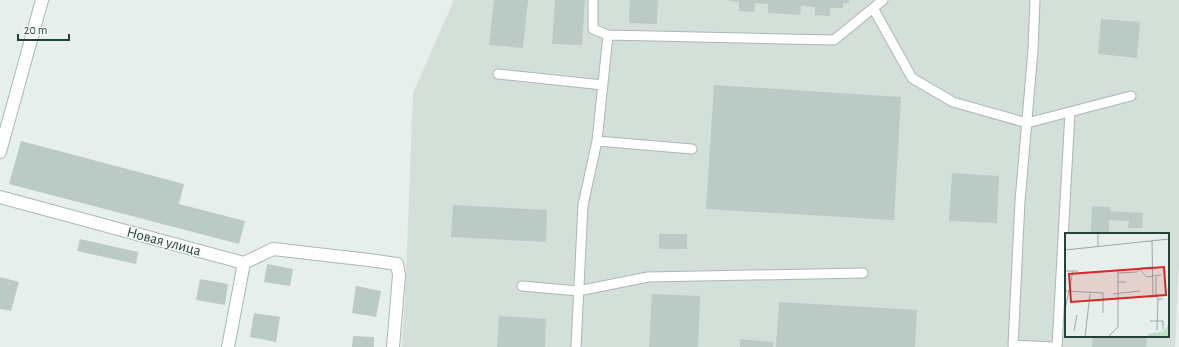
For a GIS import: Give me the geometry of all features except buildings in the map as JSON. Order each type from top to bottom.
[{"type":"street","points":[[0,152],[42,0]]},
{"type":"street","name":"Новая улица","points":[[0,197],[244,263]]},
{"type":"street","points":[[228,347],[244,263],[273,249],[397,264],[398,275],[393,347]]},
{"type":"lane","points":[[593,2],[593,29],[608,35],[834,40],[883,0]]},
{"type":"lane","points":[[1035,0],[1033,50],[1020,201],[1013,345],[1054,347]]},
{"type":"lane","points":[[873,8],[912,78],[954,102],[1027,123],[1131,96]]},
{"type":"lane","points":[[576,347],[583,205],[597,141],[608,35]]},
{"type":"lane","points":[[498,74],[603,85]]},
{"type":"lane","points":[[1057,347],[1070,112]]},
{"type":"lane","points":[[597,141],[692,149]]},
{"type":"lane","points":[[522,286],[578,291],[648,277],[863,273]]},
{"type":"shaded area","points":[[454,0],[1179,0],[1179,265],[1175,347],[402,347],[413,93]]}]
